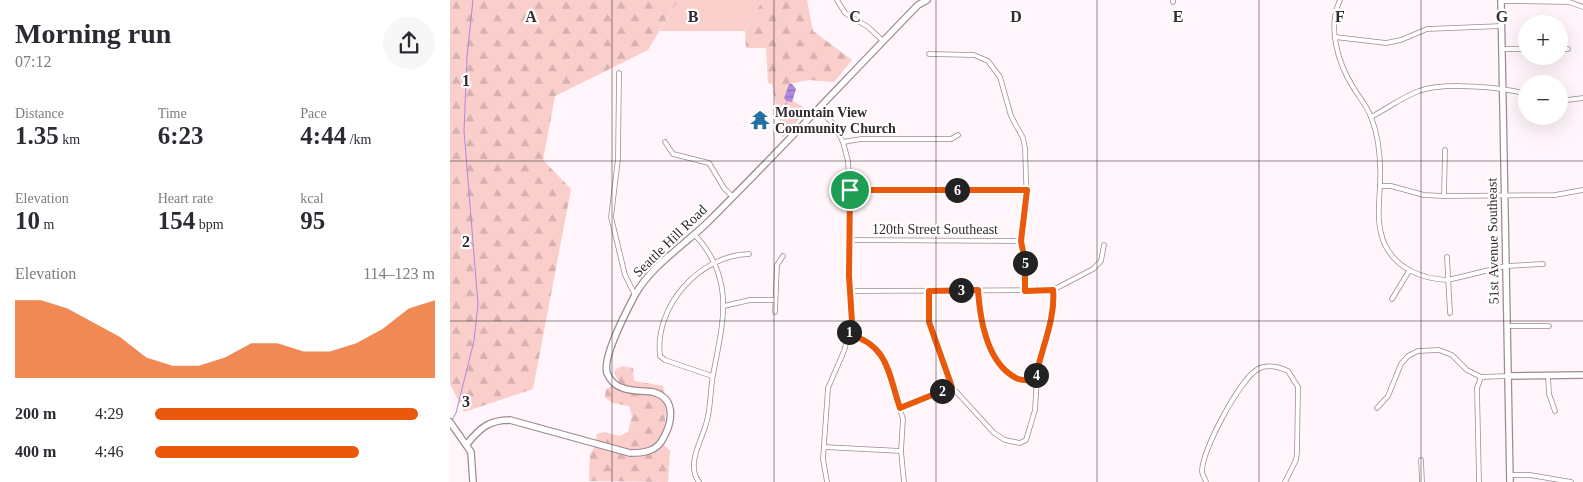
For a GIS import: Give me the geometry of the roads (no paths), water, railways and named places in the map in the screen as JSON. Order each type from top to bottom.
[{"type":"main road","name":"Seattle Hill Road","points":[[468,444],[480,428],[498,420],[510,420],[630,453],[648,451],[659,444],[669,427],[671,414],[669,405],[655,393],[622,388],[612,381],[606,368],[611,348],[635,295],[648,275],[695,235],[918,5],[926,0]]},
{"type":"main road","name":"51st Avenue Southeast","points":[[1501,1],[1510,482]]},
{"type":"main road","points":[[1508,376],[1583,375]]},
{"type":"main road","points":[[450,422],[468,444],[473,464],[473,482]]},
{"type":"street","points":[[837,0],[844,13],[868,27],[883,41]]},
{"type":"street","points":[[1340,0],[1334,18],[1335,37],[1344,71],[1371,117],[1377,141],[1380,186],[1378,200],[1380,232],[1392,256],[1409,271],[1425,278],[1448,280],[1506,266],[1543,264]]},
{"type":"street","points":[[1501,1],[1569,2],[1583,7]]},
{"type":"street","points":[[1335,37],[1386,44],[1435,28],[1502,26]]},
{"type":"street","points":[[1502,49],[1518,49]]},
{"type":"street","points":[[929,54],[974,55],[988,61],[1000,77],[1011,116],[1023,138],[1025,148],[1027,190],[1021,241],[1025,261],[1025,291]]},
{"type":"street","points":[[619,73],[618,159],[611,218],[625,276],[635,295]]},
{"type":"street","points":[[1371,117],[1409,95],[1430,88],[1503,88],[1518,92]]},
{"type":"street","points":[[1568,100],[1583,98]]},
{"type":"street","points":[[818,109],[834,124],[843,142],[848,160],[850,190],[849,276],[852,322],[828,388],[824,447],[827,482]]},
{"type":"street","points":[[843,142],[860,139],[951,139],[958,135]]},
{"type":"street","points":[[664,142],[674,154],[709,163],[724,188],[733,197]]},
{"type":"street","points":[[1444,196],[1445,150]]},
{"type":"street","points":[[1380,186],[1392,186],[1424,195],[1444,196],[1555,195],[1583,190]]},
{"type":"street","points":[[850,190],[1027,190]]},
{"type":"street","points":[[695,235],[708,249],[716,262],[721,280],[724,306],[719,345],[712,376],[707,422],[694,462],[695,477],[699,482]]},
{"type":"street","name":"120th Street Southeast","points":[[850,240],[1021,241]]},
{"type":"street","points":[[851,291],[1053,290],[1093,269],[1100,261],[1104,245]]},
{"type":"street","points":[[712,376],[665,360],[660,356],[659,347],[673,302],[694,276],[728,256],[749,254]]},
{"type":"street","points":[[775,312],[777,265],[783,256]]},
{"type":"street","points":[[1446,257],[1450,313]]},
{"type":"street","points":[[1392,299],[1409,271]]},
{"type":"street","points":[[978,290],[979,312],[995,360],[1002,368],[1018,379],[1035,381]]},
{"type":"street","points":[[929,291],[929,322],[952,387],[994,433],[1005,440],[1020,443],[1026,440],[1035,410],[1035,381],[1038,362],[1053,311],[1053,290]]},
{"type":"street","points":[[724,306],[750,300],[775,300]]},
{"type":"street","points":[[1507,326],[1550,326]]},
{"type":"street","points":[[849,334],[866,339],[883,356],[903,419],[901,451],[904,482]]},
{"type":"street","points":[[1377,408],[1388,396],[1401,364],[1408,356],[1418,352],[1439,350],[1450,354],[1461,361],[1467,370],[1481,377],[1508,376]]},
{"type":"street","points":[[1206,482],[1202,471],[1216,428],[1250,377],[1258,369],[1269,367],[1288,371],[1298,387],[1296,460],[1285,482]]},
{"type":"street","points":[[1548,376],[1549,394],[1555,411]]},
{"type":"street","points":[[1479,482],[1477,388],[1481,377]]},
{"type":"street","points":[[900,408],[952,387]]},
{"type":"street","points":[[824,447],[901,451]]},
{"type":"street","points":[[1421,460],[1422,482]]},
{"type":"street","points":[[1510,475],[1530,475],[1571,482]]},
{"type":"waterway","points":[[452,420],[456,413],[474,341],[478,304],[464,131],[467,57],[473,0]]},
{"type":"place","name":"Mountain View Community Church","points":[[760,120]]}]
